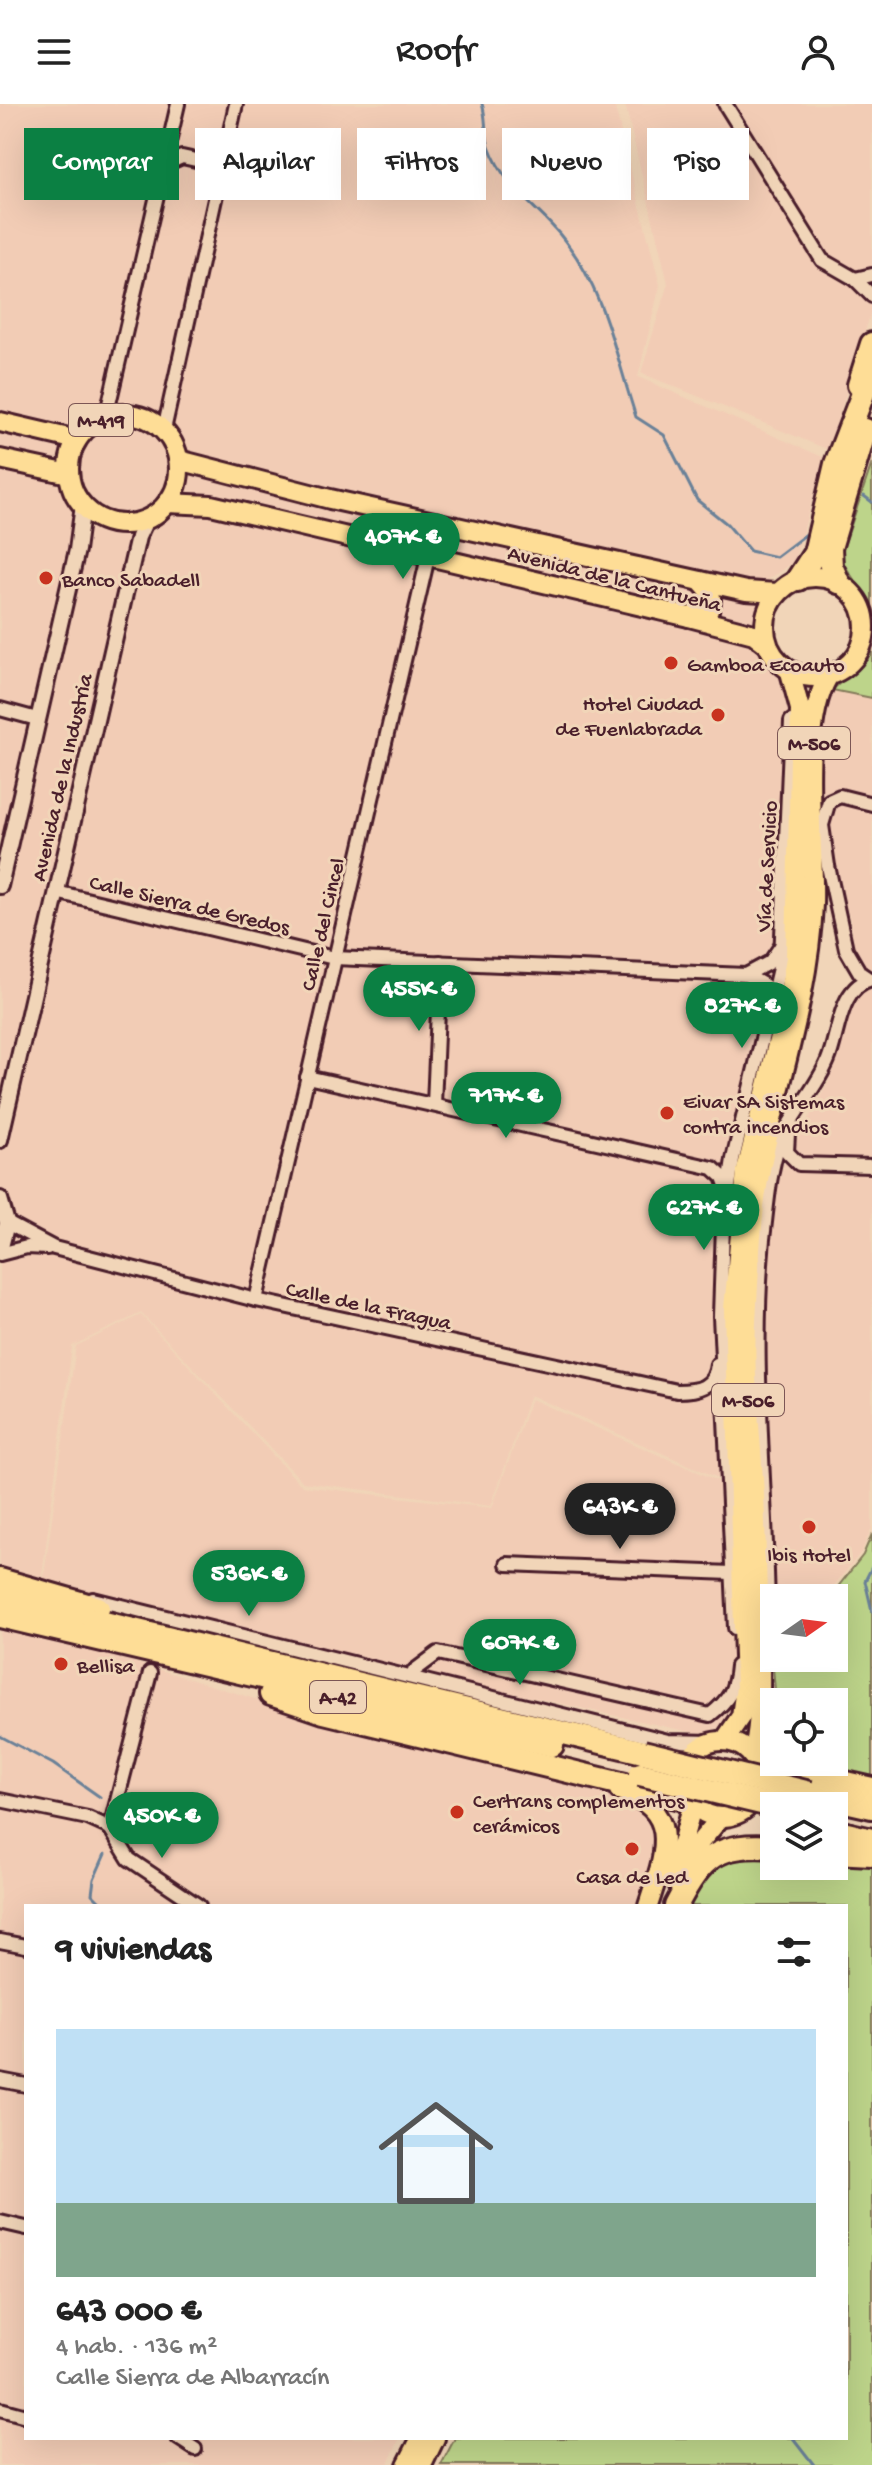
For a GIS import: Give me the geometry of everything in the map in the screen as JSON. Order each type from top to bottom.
[{"type":"highway","points":[[798,579],[815,553],[823,506],[863,415],[855,395],[872,344]]},
{"type":"highway","points":[[838,582],[831,566],[830,548],[872,370]]},
{"type":"highway","points":[[0,1580],[161,1628],[233,1682],[324,1712],[572,1770],[692,1802]]},
{"type":"highway","name":"A-42","points":[[0,1598],[487,1732],[767,1792]]},
{"type":"highway","name":"A-42","points":[[0,1616],[196,1654],[641,1764]]},
{"type":"highway","points":[[641,1764],[760,1802]]},
{"type":"highway","points":[[826,1776],[872,1789]]},
{"type":"highway","name":"A-42","points":[[848,1805],[872,1807]]},
{"type":"highway","points":[[744,1810],[760,1814]]},
{"type":"highway","points":[[848,1815],[872,1821]]},
{"type":"highway","points":[[848,1823],[872,1829]]},
{"type":"highway","points":[[848,1834],[872,1840]]},
{"type":"highway","points":[[677,1904],[701,1864],[713,1854],[739,1846],[760,1847]]},
{"type":"highway","points":[[848,1853],[872,1854]]},
{"type":"main road","name":"M-419","points":[[69,474],[77,440],[90,426],[106,417],[127,414],[147,419],[164,430],[179,460]]},
{"type":"main road","name":"M-419","points":[[0,422],[77,440]]},
{"type":"main road","points":[[0,459],[69,474],[83,505],[112,523],[146,520],[167,503],[178,483],[179,460]]},
{"type":"main road","name":"Avenida de la Cantueña","points":[[179,460],[330,499],[700,581],[777,593]]},
{"type":"main road","name":"Avenida de la Cantueña","points":[[167,503],[211,505],[689,617],[754,634],[767,644]]},
{"type":"main road","points":[[767,644],[764,626],[768,609],[777,593],[798,579],[819,577],[838,582],[854,595],[864,613],[866,633],[859,653],[846,668],[828,677],[793,679]]},
{"type":"main road","points":[[689,617],[709,610],[712,601],[710,591],[700,581]]},
{"type":"main road","name":"M-506","points":[[650,1904],[682,1844],[692,1802],[686,1790],[687,1766],[701,1747],[718,1742],[741,1716],[733,1380],[734,1295],[746,1171],[787,1004],[795,958],[800,709],[793,679],[772,655],[767,644]]},
{"type":"main road","name":"M-506","points":[[760,1688],[747,1325],[757,1193],[782,1122],[806,974],[813,903],[810,798],[817,695],[828,677]]},
{"type":"main road","points":[[718,1742],[740,1745],[760,1756]]},
{"type":"main road","points":[[572,1770],[631,1794],[657,1812],[663,1826],[664,1853],[650,1904]]},
{"type":"main road","points":[[692,1802],[705,1813],[721,1817],[744,1810],[759,1789],[760,1773]]},
{"type":"main road","points":[[670,1904],[700,1842],[721,1817]]},
{"type":"main road","points":[[407,2465],[420,2440]]},
{"type":"main road","points":[[422,2465],[434,2440]]},
{"type":"street","points":[[172,128],[178,104]]},
{"type":"street","points":[[231,128],[236,104]]},
{"type":"street","points":[[725,104],[822,260],[855,279],[872,296]]},
{"type":"street","points":[[106,417],[156,200]]},
{"type":"street","points":[[164,430],[215,200]]},
{"type":"street","points":[[855,279],[872,275]]},
{"type":"street","name":"Avenida de la Industria","points":[[0,886],[77,550],[83,505]]},
{"type":"street","name":"Avenida de la Industria","points":[[0,1140],[138,537],[146,520]]},
{"type":"street","name":"Calle del Cincel","points":[[256,1300],[428,557]]},
{"type":"street","name":"Vía de Servicio","points":[[414,1671],[438,1653],[710,1715],[729,1701],[741,1665],[731,1573],[720,1316],[733,1159],[773,998],[781,946],[793,679]]},
{"type":"street","points":[[0,709],[37,719]]},
{"type":"street","points":[[870,979],[860,973],[846,949],[822,825],[829,801],[840,796],[872,804]]},
{"type":"street","name":"Calle Sierra de Gredos","points":[[56,892],[334,958],[746,975]]},
{"type":"street","points":[[746,975],[770,962],[781,946]]},
{"type":"street","points":[[434,1105],[440,962]]},
{"type":"street","points":[[746,975],[764,985],[773,998]]},
{"type":"street","points":[[767,1584],[759,1302],[769,1189],[782,1122],[824,1071],[842,1012],[857,985],[870,979]]},
{"type":"street","points":[[307,1077],[713,1168],[723,1177],[728,1191]]},
{"type":"street","points":[[782,1122],[787,1152],[799,1164],[872,1166]]},
{"type":"street","points":[[713,1168],[733,1159]]},
{"type":"street","points":[[0,1199],[7,1223],[0,1253]]},
{"type":"street","name":"Calle de la Fragua","points":[[7,1223],[54,1248]]},
{"type":"street","name":"Calle de la Fragua","points":[[0,1253],[27,1247],[54,1248],[256,1300],[677,1391],[696,1391],[708,1386],[716,1373],[720,1316]]},
{"type":"street","points":[[507,1564],[731,1573]]},
{"type":"street","points":[[35,1589],[160,1615],[668,1741],[718,1742]]},
{"type":"street","points":[[110,1828],[150,1673]]},
{"type":"street","points":[[0,1800],[88,1818],[110,1828],[129,1859],[196,1904]]},
{"type":"street","points":[[0,1941],[24,1946]]},
{"type":"street","points":[[0,2080],[24,2085]]},
{"type":"street","points":[[0,2222],[24,2228]]},
{"type":"street","points":[[0,2409],[24,2415]]},
{"type":"street","points":[[181,2440],[195,2449]]},
{"type":"shaded area","points":[[0,104],[614,104],[620,128],[502,128],[502,200],[631,200],[631,171],[660,285],[638,377],[825,458],[794,561],[760,586],[758,644],[788,682],[794,714],[786,959],[738,1171],[732,1484],[530,1395],[491,1506],[303,1482],[141,1313],[72,1346],[41,1583],[0,1570]]},
{"type":"shaded area","points":[[625,104],[872,104],[872,308],[829,450],[641,373],[668,283],[648,200],[749,200],[749,128],[647,128],[647,196]]},
{"type":"shaded area","points":[[832,690],[872,698],[872,1171],[782,1167],[829,1081],[857,993],[851,923],[820,825],[821,731]]},
{"type":"shaded area","points":[[779,1168],[872,1172],[872,1527],[862,1551],[835,1584],[773,1584],[764,1373],[770,1245]]},
{"type":"shaded area","points":[[141,1315],[302,1486],[492,1508],[531,1399],[732,1487],[741,1683],[729,1718],[718,1728],[700,1734],[76,1598],[43,1583],[76,1346]]},
{"type":"shaded area","points":[[0,1626],[45,1635],[367,1733],[649,1801],[668,1823],[646,1904],[24,1904],[24,2440],[399,2440],[387,2465],[0,2465]]},
{"type":"green space","points":[[872,463],[872,607],[840,558]]},
{"type":"green space","points":[[872,630],[872,698],[832,690],[868,659]]},
{"type":"green space","points":[[872,1534],[872,1780],[848,1774],[848,1688],[775,1688],[773,1672],[848,1672],[848,1584],[840,1584],[863,1555]]},
{"type":"green space","points":[[739,1853],[760,1854],[760,1880],[848,1880],[848,1859],[872,1860],[872,2465],[441,2465],[454,2440],[848,2440],[848,1904],[689,1904],[712,1865]]},
{"type":"waterway","points":[[482,104],[487,141],[496,162],[513,187],[555,228],[579,261],[600,303],[636,417],[664,435],[697,500],[727,524],[750,551],[776,557],[809,532]]},
{"type":"waterway","points":[[864,496],[872,502]]},
{"type":"waterway","points":[[872,1567],[865,1581],[872,1611]]},
{"type":"waterway","points":[[0,1736],[53,1764],[100,1797]]},
{"type":"waterway","points":[[102,1904],[92,1894],[94,1879],[105,1854]]},
{"type":"waterway","points":[[795,2440],[814,2465]]},
{"type":"place","name":"Banco Sabadell","points":[[46,578]]},
{"type":"place","name":"Gamboa Ecoauto","points":[[671,663]]},
{"type":"place","name":"Hotel Ciudad de Fuenlabrada","points":[[718,715]]},
{"type":"place","name":"Eivar SA Sistemas contra incendios","points":[[667,1113]]},
{"type":"place","name":"Ibis Hotel","points":[[809,1527]]},
{"type":"place","name":"Bellisa","points":[[61,1664]]},
{"type":"place","name":"Certrans complementos cerámicos","points":[[457,1812]]},
{"type":"place","name":"Casa de Led","points":[[632,1849]]}]
